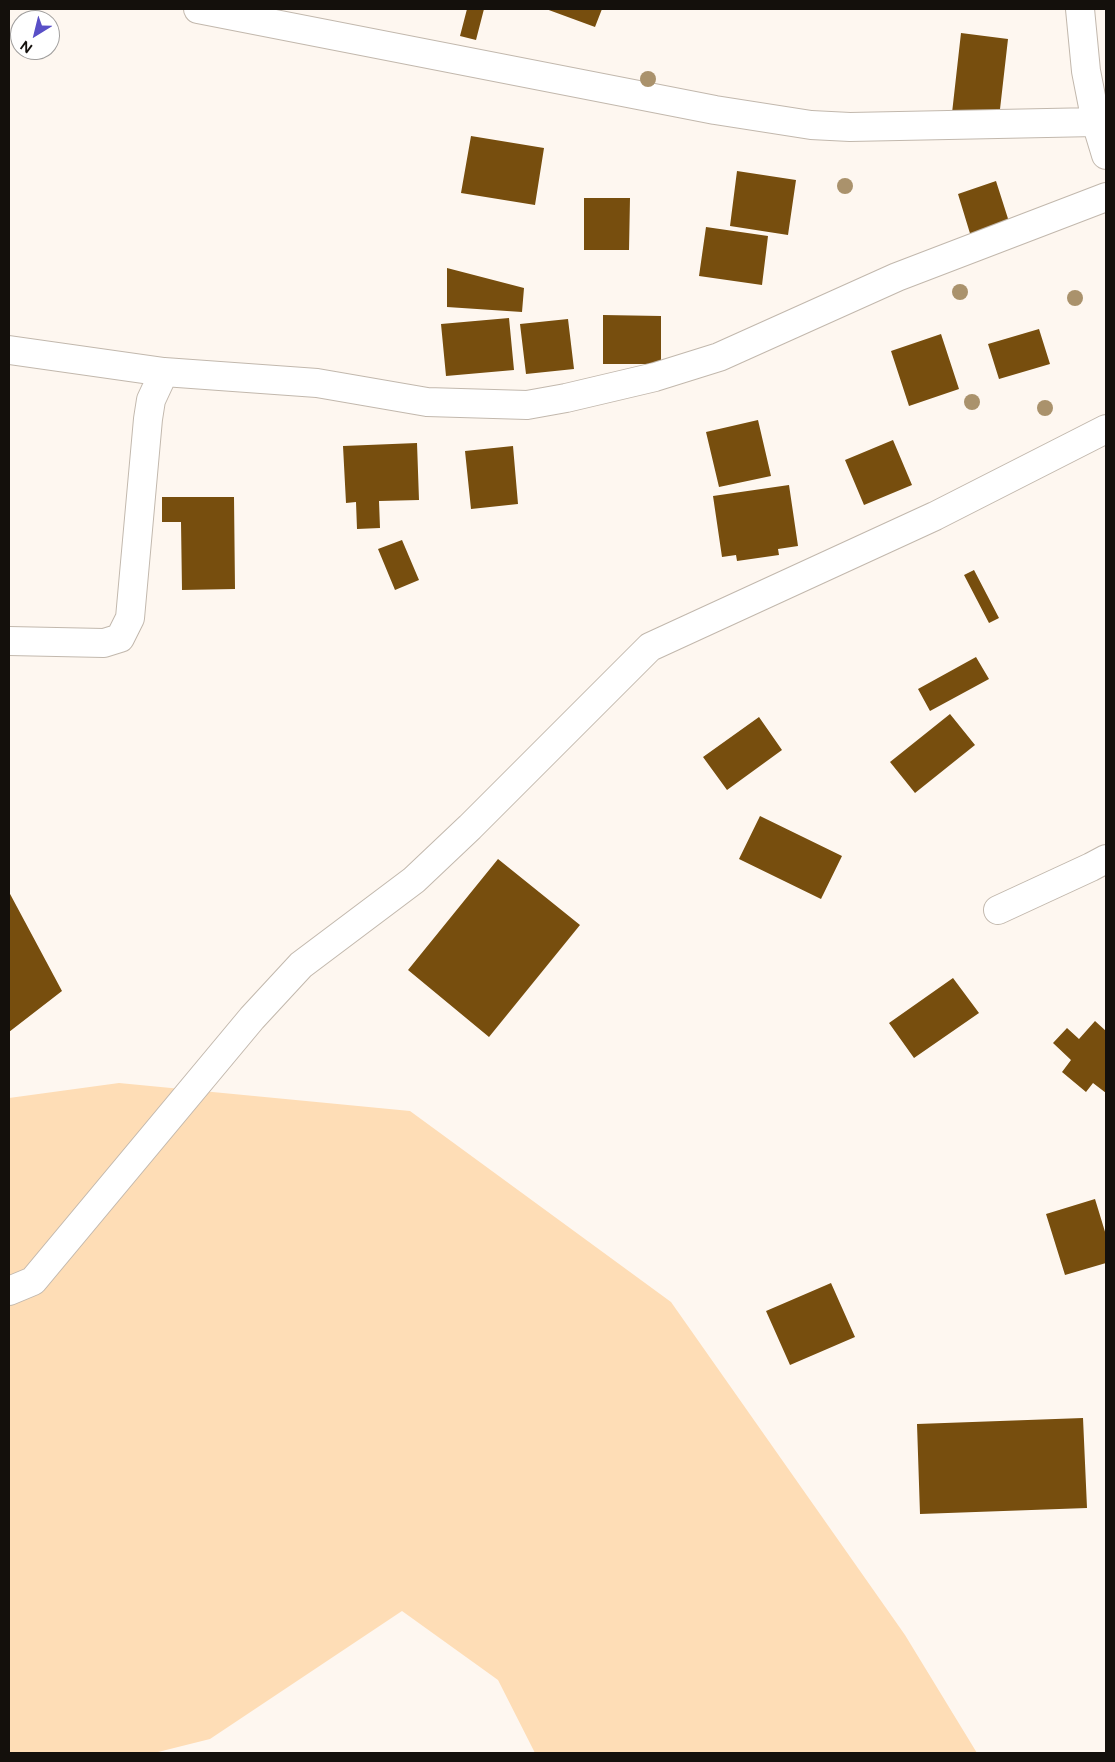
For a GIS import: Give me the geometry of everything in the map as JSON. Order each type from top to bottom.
[{"type":"street","points":[[198,9],[715,110],[811,126],[850,127],[1096,122]]},
{"type":"street","points":[[1080,9],[1086,71],[1096,122],[1106,155]]},
{"type":"street","points":[[9,350],[164,372],[317,383],[427,402],[527,405],[655,377],[719,357],[897,277],[1106,197]]},
{"type":"street","points":[[9,641],[104,643],[120,638],[130,618],[151,400],[164,372]]},
{"type":"street","points":[[9,1291],[33,1281],[252,1018],[301,965],[414,880],[470,827],[650,647],[935,516],[1106,429]]},
{"type":"street","points":[[998,910],[1106,859]]},
{"type":"shaded area","points":[[119,1083],[410,1111],[671,1302],[905,1635],[977,1753],[535,1753],[498,1680],[402,1611],[210,1739],[154,1753],[9,1753],[9,1098]]},
{"type":"building","points":[[467,9],[484,9],[476,40],[460,36]]},
{"type":"building","points":[[546,9],[602,9],[595,27]]},
{"type":"building","points":[[961,33],[1008,39],[999,118],[952,113]]},
{"type":"building","points":[[471,136],[544,148],[535,205],[461,193]]},
{"type":"building","points":[[737,171],[796,180],[788,235],[730,226]]},
{"type":"building","points":[[996,181],[1011,228],[972,240],[958,194]]},
{"type":"building","points":[[584,198],[630,198],[629,250],[584,250]]},
{"type":"building","points":[[706,227],[768,236],[762,285],[699,276]]},
{"type":"building","points":[[447,268],[524,288],[522,312],[447,307]]},
{"type":"building","points":[[603,315],[661,316],[661,364],[603,364]]},
{"type":"building","points":[[509,318],[514,370],[446,376],[441,324]]},
{"type":"building","points":[[568,319],[574,369],[526,374],[520,324]]},
{"type":"building","points":[[1039,329],[1050,364],[999,379],[988,344]]},
{"type":"building","points":[[941,334],[959,389],[909,406],[891,351]]},
{"type":"building","points":[[758,420],[771,476],[719,487],[706,432]]},
{"type":"building","points":[[893,440],[912,485],[864,505],[845,460]]},
{"type":"building","points":[[417,443],[419,500],[379,501],[380,528],[357,529],[356,502],[346,503],[343,446]]},
{"type":"building","points":[[513,446],[518,504],[471,509],[465,451]]},
{"type":"building","points":[[789,485],[798,546],[778,549],[779,555],[737,561],[736,555],[722,557],[713,496]]},
{"type":"building","points":[[162,497],[234,497],[235,589],[182,590],[181,522],[162,522]]},
{"type":"building","points":[[402,540],[419,580],[395,590],[378,549]]},
{"type":"building","points":[[974,570],[999,618],[989,623],[964,575]]},
{"type":"building","points":[[976,657],[989,679],[930,711],[918,689]]},
{"type":"building","points":[[950,714],[975,745],[915,793],[890,762]]},
{"type":"building","points":[[759,717],[782,750],[727,790],[703,757]]},
{"type":"building","points":[[760,816],[842,856],[821,899],[739,859]]},
{"type":"building","points":[[498,859],[580,925],[489,1037],[408,970]]},
{"type":"building","points":[[9,892],[62,991],[9,1032]]},
{"type":"building","points":[[953,978],[979,1013],[914,1058],[889,1023]]},
{"type":"building","points":[[1095,1021],[1106,1031],[1106,1093],[1093,1083],[1086,1092],[1062,1072],[1071,1060],[1053,1043],[1067,1028],[1079,1039]]},
{"type":"building","points":[[1095,1199],[1106,1235],[1106,1263],[1065,1275],[1046,1214]]},
{"type":"building","points":[[831,1283],[855,1337],[790,1365],[766,1311]]},
{"type":"building","points":[[1083,1418],[1087,1508],[920,1514],[917,1424]]}]
